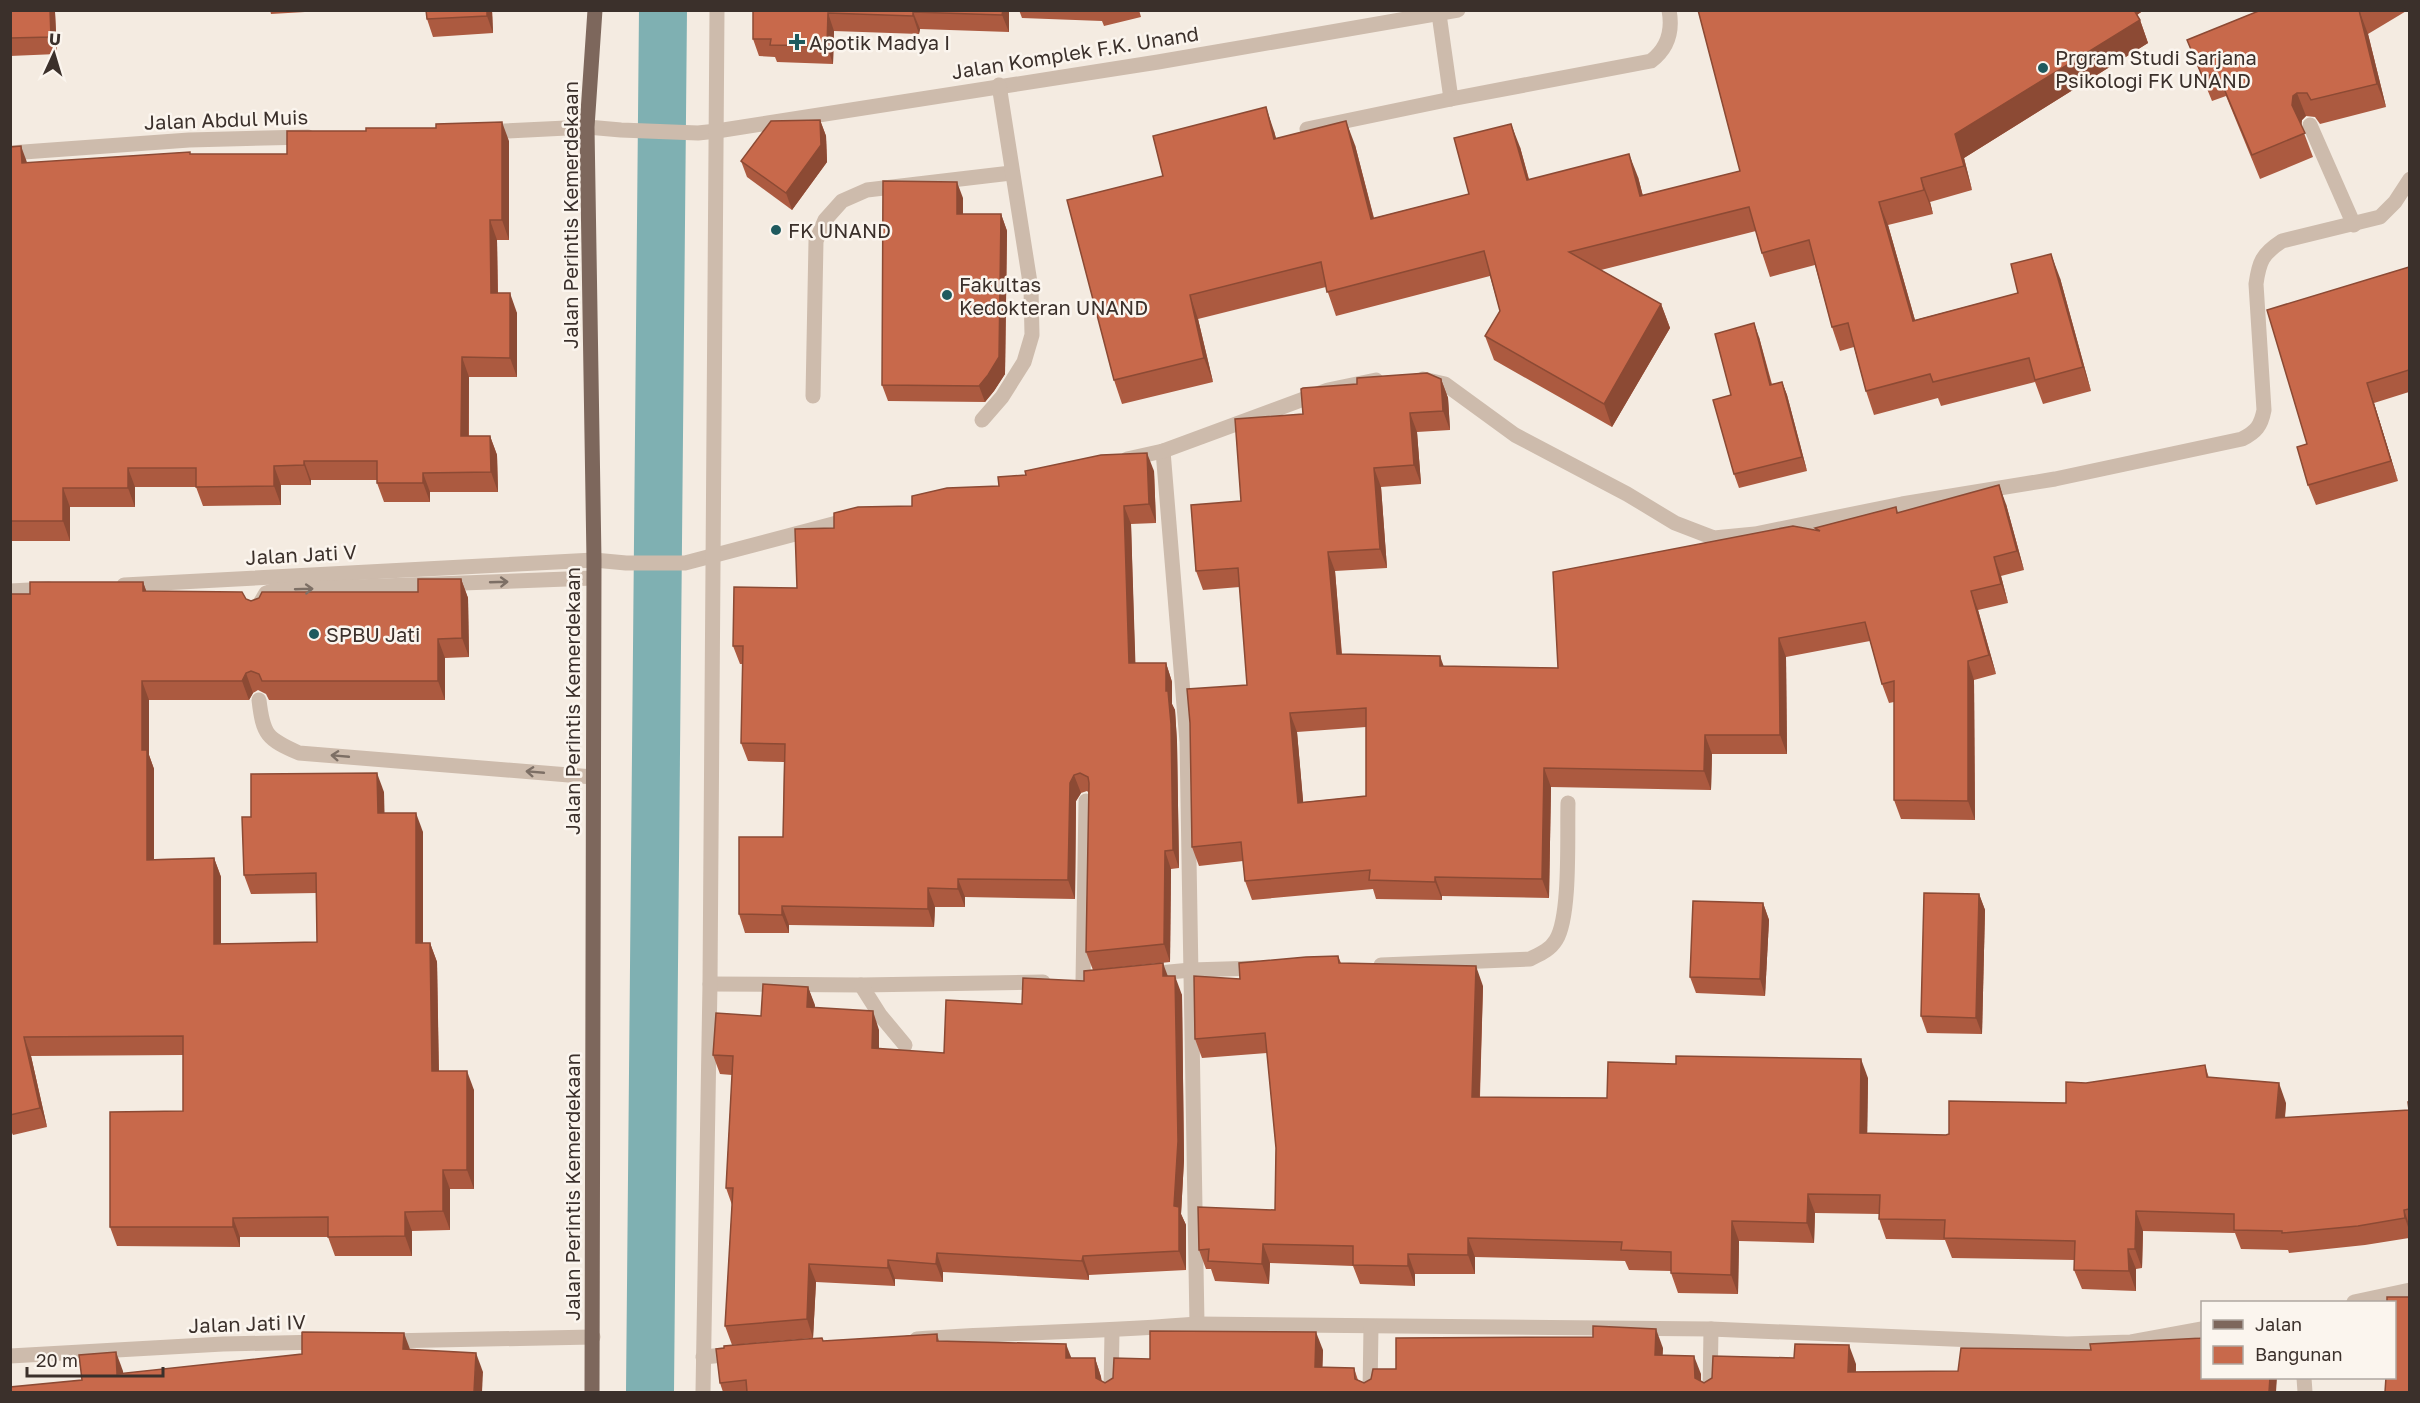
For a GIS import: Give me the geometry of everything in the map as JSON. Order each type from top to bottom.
[{"type":"main road","name":"Jalan Perintis Kemerdekaan","points":[[592,1392],[594,560],[587,127],[595,10]]},
{"type":"street","points":[[703,1392],[710,984],[717,10]]},
{"type":"street","name":"Jalan Komplek F.K. Unand","points":[[587,127],[698,133],[717,131],[999,85],[1158,62],[1458,10]]},
{"type":"street","points":[[1307,129],[1651,61],[1661,53],[1668,40],[1672,23],[1669,10]]},
{"type":"street","points":[[1439,14],[1451,99]]},
{"type":"street","points":[[982,420],[1002,397],[1024,363],[1032,335],[1031,289],[999,85]]},
{"type":"street","points":[[2310,125],[2354,225]]},
{"type":"street","points":[[468,133],[587,127]]},
{"type":"street","name":"Jalan Abdul Muis","points":[[10,153],[189,140],[328,136]]},
{"type":"street","points":[[813,396],[816,241],[825,219],[842,201],[867,190],[1011,173]]},
{"type":"street","points":[[1410,377],[1445,384],[1515,435],[1627,494],[1675,523],[1714,538],[1755,534],[1902,504],[2055,479],[2242,439],[2256,432],[2264,410],[2256,284],[2259,265],[2268,250],[2282,241],[2354,225],[2380,216],[2395,202],[2409,179]]},
{"type":"street","points":[[1117,461],[1163,451],[1328,390],[1390,379]]},
{"type":"street","points":[[1163,451],[1187,742],[1197,1324]]},
{"type":"street","name":"Jalan Jati V","points":[[106,586],[594,560],[626,563],[685,563],[817,526],[872,514]]},
{"type":"street","points":[[259,611],[260,603],[266,593],[275,590],[593,578]]},
{"type":"street","points":[[10,591],[70,588]]},
{"type":"street","points":[[259,700],[262,726],[277,744],[299,753],[593,777]]},
{"type":"street","points":[[710,984],[861,985],[1078,981],[1086,801]]},
{"type":"street","points":[[1363,966],[1530,959],[1546,951],[1555,942],[1561,929],[1565,908],[1568,803]]},
{"type":"street","points":[[1137,975],[1191,970],[1271,968]]},
{"type":"street","points":[[861,985],[880,1015],[905,1045]]},
{"type":"street","points":[[2359,1301],[2409,1290]]},
{"type":"street","points":[[898,1341],[967,1335],[1112,1331],[1197,1324],[1711,1329],[2067,1344],[2131,1342],[2201,1329]]},
{"type":"street","points":[[1370,1392],[1371,1327]]},
{"type":"street","points":[[1710,1392],[1711,1329]]},
{"type":"street","points":[[1111,1392],[1112,1331]]},
{"type":"street","points":[[366,1341],[593,1337]]},
{"type":"street","name":"Jalan Jati IV","points":[[10,1356],[223,1344],[342,1342]]},
{"type":"street","points":[[703,1357],[749,1353]]},
{"type":"building","points":[[10,10],[50,10],[51,37],[10,38]]},
{"type":"building","points":[[426,10],[487,10],[487,16],[427,19]]},
{"type":"building","points":[[753,10],[1003,10],[1002,15],[913,12],[913,16],[828,13],[827,46],[770,45],[771,39],[753,39]]},
{"type":"building","points":[[1698,10],[2134,10],[2140,20],[1955,134],[1964,166],[1921,178],[1924,190],[1879,202],[1913,321],[2018,293],[2011,264],[2051,254],[2083,367],[2035,380],[2029,358],[1933,382],[1930,374],[1866,391],[1848,323],[1832,327],[1809,240],[1762,253],[1749,207],[1569,252],[1661,304],[1604,404],[1485,336],[1500,311],[1484,251],[1327,292],[1321,262],[1190,295],[1204,358],[1114,380],[1067,200],[1163,176],[1153,136],[1266,107],[1274,139],[1346,121],[1371,219],[1469,194],[1454,138],[1511,124],[1527,180],[1629,154],[1640,196],[1740,171]]},
{"type":"building","points":[[2261,10],[2359,10],[2377,84],[2311,100],[2307,93],[2297,93],[2293,96],[2292,105],[2305,133],[2252,155],[2217,72],[2203,78],[2187,40]]},
{"type":"building","points":[[820,120],[821,145],[786,193],[741,161],[771,121]]},
{"type":"building","points":[[502,122],[502,220],[490,220],[491,293],[510,293],[510,358],[462,357],[461,436],[490,436],[491,472],[423,473],[423,483],[377,483],[377,461],[304,461],[304,465],[274,466],[274,486],[196,487],[196,468],[128,468],[128,488],[63,488],[63,521],[10,521],[10,147],[21,146],[22,163],[190,152],[190,154],[287,154],[287,131],[366,131],[366,128],[436,128],[436,124]]},
{"type":"building","name":"Fakultas Kedokteran UNAND","points":[[883,181],[957,182],[957,214],[1001,214],[999,357],[979,386],[882,385]]},
{"type":"building","points":[[2409,267],[2409,370],[2367,383],[2391,461],[2308,485],[2297,447],[2307,444],[2267,310]]},
{"type":"building","points":[[1754,323],[1770,385],[1782,382],[1802,457],[1734,474],[1713,400],[1731,395],[1715,334]]},
{"type":"building","points":[[1427,373],[1441,379],[1443,411],[1410,413],[1414,465],[1374,468],[1380,549],[1328,552],[1337,654],[1440,656],[1440,666],[1558,668],[1553,572],[1793,526],[1820,531],[1815,528],[1896,507],[1897,513],[1999,485],[2017,551],[1994,557],[2001,584],[1971,591],[1989,655],[1968,661],[1968,801],[1894,800],[1894,681],[1882,684],[1865,622],[1779,638],[1780,735],[1705,735],[1704,771],[1544,768],[1542,879],[1435,877],[1435,882],[1369,880],[1370,870],[1245,881],[1241,842],[1192,847],[1190,723],[1187,689],[1247,685],[1238,568],[1196,571],[1191,505],[1241,501],[1235,419],[1303,414],[1301,389],[1357,384],[1357,378]],"holes":[[[1366,708],[1366,796],[1298,803],[1290,713]]]},
{"type":"building","points":[[1147,453],[1149,504],[1124,506],[1129,663],[1166,663],[1166,691],[1168,691],[1171,724],[1173,850],[1165,851],[1164,944],[1086,952],[1089,783],[1088,777],[1080,773],[1074,775],[1070,783],[1068,880],[958,879],[958,889],[928,888],[928,909],[782,906],[782,915],[739,914],[739,837],[783,837],[785,744],[741,743],[743,646],[733,646],[734,587],[797,588],[795,529],[834,528],[834,513],[858,507],[912,506],[912,496],[947,488],[999,486],[998,477],[1026,475],[1025,471],[1101,455]]},
{"type":"building","points":[[418,579],[461,579],[462,638],[438,639],[438,681],[262,681],[259,674],[251,671],[246,673],[242,681],[142,681],[142,750],[147,750],[147,860],[214,858],[214,944],[317,942],[316,873],[244,875],[242,817],[251,817],[251,774],[377,773],[378,813],[416,813],[416,943],[430,943],[432,1071],[467,1071],[467,1170],[443,1170],[443,1211],[405,1212],[405,1236],[328,1237],[328,1217],[233,1218],[233,1227],[110,1227],[110,1112],[183,1111],[183,1036],[24,1037],[40,1108],[10,1115],[10,594],[30,594],[30,582],[143,582],[143,591],[242,592],[246,599],[251,601],[259,598],[262,592],[418,592]]},
{"type":"building","points":[[1924,893],[1979,894],[1976,1018],[1921,1016]]},
{"type":"building","points":[[1693,901],[1763,903],[1760,979],[1690,977]]},
{"type":"building","points":[[1338,956],[1339,963],[1476,966],[1472,1097],[1607,1098],[1608,1062],[1676,1064],[1676,1056],[1861,1059],[1860,1133],[1946,1135],[1949,1134],[1949,1101],[2066,1103],[2066,1082],[2086,1083],[2205,1065],[2207,1077],[2279,1083],[2276,1118],[2409,1110],[2409,1209],[2404,1210],[2405,1218],[2358,1226],[2282,1233],[2282,1231],[2234,1230],[2234,1214],[2136,1211],[2135,1249],[2128,1249],[2129,1271],[2074,1270],[2075,1241],[1944,1238],[1945,1220],[1879,1219],[1880,1195],[1808,1194],[1807,1223],[1732,1221],[1731,1275],[1671,1273],[1671,1252],[1621,1250],[1622,1242],[1468,1238],[1468,1255],[1408,1254],[1408,1266],[1353,1265],[1353,1246],[1263,1244],[1262,1264],[1208,1261],[1209,1249],[1199,1250],[1198,1207],[1275,1210],[1276,1148],[1265,1033],[1195,1039],[1194,976],[1240,979],[1239,963]]},
{"type":"building","points":[[1163,963],[1163,976],[1175,976],[1178,1141],[1174,1206],[1179,1207],[1179,1251],[1083,1256],[1082,1261],[937,1253],[936,1264],[888,1260],[888,1268],[809,1264],[807,1319],[725,1326],[733,1188],[726,1188],[733,1056],[713,1055],[716,1013],[761,1016],[763,984],[808,987],[807,1007],[873,1011],[872,1048],[944,1053],[946,1000],[1022,1004],[1023,978],[1084,981],[1084,971]]},
{"type":"building","points":[[2387,1297],[2409,1297],[2409,1392],[2385,1392],[2386,1379],[2396,1379],[2396,1301],[2387,1301]]},
{"type":"building","points":[[1593,1326],[1656,1329],[1655,1355],[1694,1356],[1695,1378],[1704,1383],[1712,1378],[1713,1356],[1794,1358],[1795,1344],[1849,1345],[1848,1372],[1958,1371],[1961,1348],[2091,1350],[2090,1344],[2201,1338],[2201,1379],[2270,1379],[2269,1392],[747,1392],[746,1380],[720,1383],[716,1349],[724,1348],[724,1346],[806,1339],[822,1338],[823,1341],[937,1334],[937,1341],[1066,1344],[1066,1358],[1095,1358],[1096,1378],[1105,1383],[1113,1378],[1114,1358],[1150,1359],[1150,1331],[1316,1332],[1315,1367],[1354,1368],[1355,1379],[1364,1383],[1371,1379],[1373,1369],[1396,1369],[1396,1338],[1593,1337]]},
{"type":"building","points":[[302,1332],[404,1333],[403,1349],[476,1353],[474,1392],[10,1392],[10,1387],[82,1380],[79,1355],[116,1352],[117,1374],[302,1354]]},
{"type":"waterway","points":[[650,1392],[663,10]]},
{"type":"place","name":"Apotik Madya I","points":[[797,42]]},
{"type":"place","name":"Prgram Studi Sarjana Psikologi FK UNAND","points":[[2043,68]]},
{"type":"place","name":"FK UNAND","points":[[776,230]]},
{"type":"place","name":"Fakultas Kedokteran UNAND","points":[[947,295]]},
{"type":"place","name":"SPBU Jati","points":[[314,634]]}]
